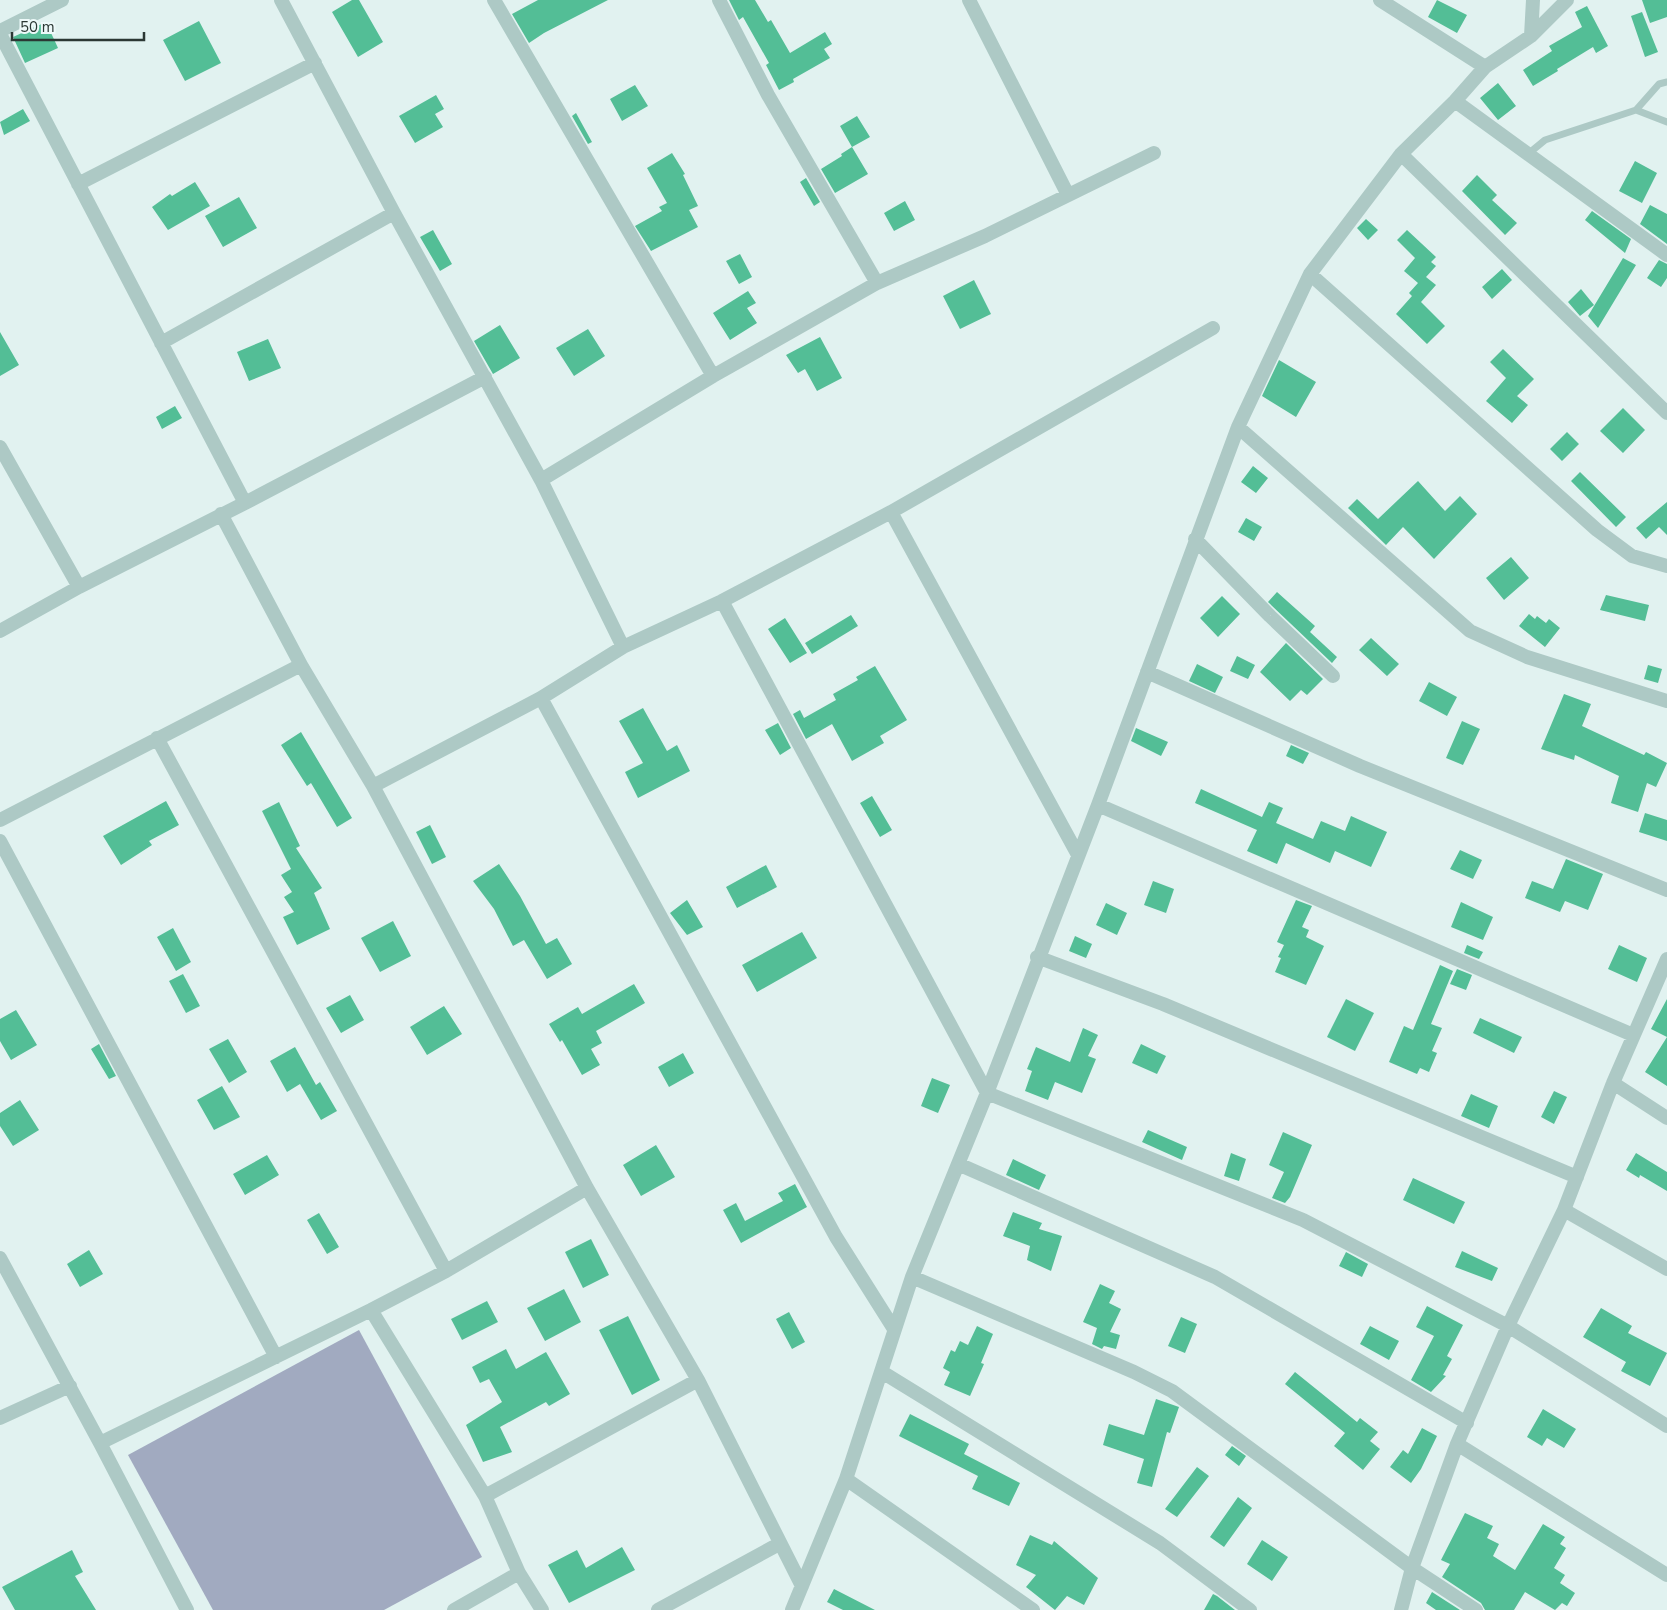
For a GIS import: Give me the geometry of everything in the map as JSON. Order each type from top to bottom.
[{"type":"street","points":[[62,0],[0,32],[245,503]]},
{"type":"street","points":[[281,0],[394,213],[541,480],[623,647]]},
{"type":"street","points":[[494,0],[713,376]]},
{"type":"street","points":[[719,0],[768,95],[877,282]]},
{"type":"street","points":[[968,0],[1068,195]]},
{"type":"street","points":[[1380,0],[1485,67]]},
{"type":"street","points":[[1530,36],[1533,0]]},
{"type":"street","points":[[796,1608],[802,1586],[846,1478],[912,1277],[987,1093],[1098,805],[1238,427],[1310,274],[1401,154],[1455,101],[1485,67],[1530,36],[1567,0]]},
{"type":"street","points":[[78,184],[314,63]]},
{"type":"street","points":[[1455,101],[1667,256]]},
{"type":"street","points":[[541,480],[713,376],[877,282],[985,236],[1154,153]]},
{"type":"street","points":[[1401,154],[1667,413]]},
{"type":"street","points":[[161,342],[394,213]]},
{"type":"street","points":[[1310,274],[1597,530],[1632,556],[1667,566]]},
{"type":"street","points":[[374,786],[541,698],[623,647],[722,601],[891,512],[1213,328]]},
{"type":"street","points":[[0,631],[79,587],[245,503],[485,377]]},
{"type":"street","points":[[1238,427],[1470,631],[1527,657],[1667,700]]},
{"type":"street","points":[[0,447],[79,587]]},
{"type":"street","points":[[891,512],[1078,855]]},
{"type":"street","points":[[222,514],[301,665],[374,786],[587,1188],[698,1380],[779,1544],[802,1586]]},
{"type":"street","points":[[1195,539],[1270,616],[1333,676]]},
{"type":"street","points":[[722,601],[987,1093],[1303,1220],[1508,1326],[1667,1426]]},
{"type":"street","points":[[0,820],[301,665]]},
{"type":"street","points":[[1147,672],[1360,766],[1667,890]]},
{"type":"street","points":[[541,698],[836,1238],[894,1329]]},
{"type":"street","points":[[157,738],[446,1271]]},
{"type":"street","points":[[1098,805],[1633,1034]]},
{"type":"street","points":[[0,841],[276,1357]]},
{"type":"street","points":[[1038,958],[1163,1004],[1577,1177]]},
{"type":"street","points":[[1401,1610],[1412,1568],[1457,1444],[1508,1326],[1564,1210],[1612,1083],[1667,960]]},
{"type":"street","points":[[1612,1083],[1667,1118]]},
{"type":"street","points":[[958,1164],[1216,1277],[1467,1423]]},
{"type":"street","points":[[100,1443],[372,1310],[446,1271],[587,1188]]},
{"type":"street","points":[[1564,1210],[1667,1269]]},
{"type":"street","points":[[0,1258],[70,1386],[187,1610]]},
{"type":"street","points":[[912,1277],[1134,1372],[1172,1391],[1412,1568],[1476,1610]]},
{"type":"street","points":[[372,1310],[485,1496],[519,1573],[542,1610]]},
{"type":"street","points":[[882,1372],[1160,1543],[1250,1610]]},
{"type":"street","points":[[485,1496],[698,1380]]},
{"type":"street","points":[[0,1418],[70,1386]]},
{"type":"street","points":[[1457,1444],[1667,1575]]},
{"type":"street","points":[[846,1478],[1033,1610]]},
{"type":"street","points":[[658,1610],[779,1544]]},
{"type":"street","points":[[454,1610],[519,1573]]},
{"type":"lane","points":[[1528,154],[1545,140],[1636,110],[1660,84],[1667,82]]},
{"type":"lane","points":[[1636,110],[1667,122]]},
{"type":"shaded area","points":[[359,1330],[482,1557],[384,1610],[213,1610],[128,1455]]},
{"type":"building","points":[[352,0],[359,0],[383,42],[358,57],[332,12]]},
{"type":"building","points":[[538,0],[608,0],[544,33],[529,43],[512,14]]},
{"type":"building","points":[[729,0],[755,0],[768,22],[771,20],[790,53],[825,32],[832,44],[824,49],[830,58],[793,79],[794,82],[779,90],[766,65],[769,63],[743,17],[739,20]]},
{"type":"building","points":[[1437,0],[1467,15],[1457,33],[1428,17]]},
{"type":"building","points":[[1642,0],[1667,0],[1667,17],[1650,23]]},
{"type":"building","points":[[1587,6],[1608,46],[1596,53],[1593,47],[1533,86],[1523,70],[1552,51],[1549,46],[1582,27],[1575,12]]},
{"type":"building","points":[[1642,12],[1658,52],[1645,57],[1631,16]]},
{"type":"building","points":[[199,21],[221,63],[185,81],[163,40]]},
{"type":"building","points":[[46,22],[58,48],[25,63],[13,37]]},
{"type":"building","points":[[1498,83],[1516,106],[1498,120],[1480,98]]},
{"type":"building","points":[[635,85],[648,106],[622,121],[610,99]]},
{"type":"building","points":[[436,95],[444,109],[435,114],[443,127],[415,143],[399,116]]},
{"type":"building","points":[[23,109],[30,121],[4,135],[0,122]]},
{"type":"building","points":[[576,113],[592,142],[588,144],[572,116]]},
{"type":"building","points":[[857,116],[870,137],[852,147],[840,126]]},
{"type":"building","points":[[852,147],[868,174],[835,193],[821,169],[842,156],[841,154]]},
{"type":"building","points":[[672,153],[685,174],[683,175],[698,206],[689,210],[698,227],[651,251],[635,226],[662,211],[659,207],[667,203],[647,168]]},
{"type":"building","points":[[1635,161],[1657,173],[1642,203],[1619,191]]},
{"type":"building","points":[[1477,175],[1497,195],[1492,200],[1517,223],[1505,235],[1462,191]]},
{"type":"building","points":[[806,178],[820,202],[814,206],[800,182]]},
{"type":"building","points":[[195,182],[210,206],[168,230],[152,207],[170,194],[172,196]]},
{"type":"building","points":[[239,197],[257,228],[223,247],[205,216]]},
{"type":"building","points":[[905,201],[915,220],[894,231],[884,213]]},
{"type":"building","points":[[1650,205],[1667,214],[1667,244],[1640,224]]},
{"type":"building","points":[[1592,211],[1631,239],[1625,253],[1585,220]]},
{"type":"building","points":[[1366,219],[1378,230],[1368,240],[1357,228]]},
{"type":"building","points":[[433,230],[452,264],[440,271],[420,237]]},
{"type":"building","points":[[1407,230],[1436,257],[1431,262],[1436,266],[1426,277],[1436,285],[1421,302],[1445,326],[1427,344],[1396,314],[1412,296],[1409,293],[1418,283],[1404,271],[1415,258],[1397,240]]},
{"type":"building","points":[[740,254],[752,277],[739,284],[726,261]]},
{"type":"building","points":[[1623,258],[1636,265],[1598,328],[1588,316]]},
{"type":"building","points":[[1659,260],[1667,264],[1667,278],[1661,287],[1647,278]]},
{"type":"building","points":[[1502,269],[1512,280],[1492,299],[1482,287]]},
{"type":"building","points":[[974,280],[991,314],[960,329],[943,296]]},
{"type":"building","points":[[1581,289],[1594,305],[1580,316],[1568,302]]},
{"type":"building","points":[[748,291],[756,303],[747,308],[757,323],[730,340],[713,313]]},
{"type":"building","points":[[500,325],[520,358],[493,374],[474,341]]},
{"type":"building","points":[[588,329],[605,356],[574,376],[556,348]]},
{"type":"building","points":[[0,332],[19,365],[0,376]]},
{"type":"building","points":[[820,337],[842,378],[817,391],[805,369],[798,373],[786,355]]},
{"type":"building","points":[[268,339],[281,368],[249,381],[237,352]]},
{"type":"building","points":[[1503,349],[1534,379],[1517,396],[1528,405],[1512,423],[1486,401],[1506,378],[1490,362]]},
{"type":"building","points":[[1279,360],[1316,382],[1296,417],[1262,396]]},
{"type":"building","points":[[175,406],[182,418],[162,429],[156,417]]},
{"type":"building","points":[[1623,408],[1645,430],[1623,453],[1600,431]]},
{"type":"building","points":[[1567,432],[1579,444],[1562,461],[1550,449]]},
{"type":"building","points":[[1253,466],[1268,478],[1256,493],[1241,482]]},
{"type":"building","points":[[1580,472],[1626,517],[1616,527],[1571,481]]},
{"type":"building","points":[[1418,481],[1445,511],[1460,496],[1477,514],[1434,559],[1403,527],[1386,545],[1348,508],[1357,499],[1378,519]]},
{"type":"building","points":[[1667,502],[1667,535],[1659,527],[1646,539],[1636,528]]},
{"type":"building","points":[[1246,518],[1262,527],[1254,541],[1238,532]]},
{"type":"building","points":[[1511,557],[1529,578],[1504,600],[1486,578]]},
{"type":"building","points":[[1277,592],[1315,626],[1310,632],[1337,657],[1332,663],[1268,602]]},
{"type":"building","points":[[1606,595],[1649,605],[1645,621],[1600,610]]},
{"type":"building","points":[[1222,596],[1240,614],[1218,637],[1200,618]]},
{"type":"building","points":[[1529,614],[1535,619],[1537,616],[1546,623],[1549,619],[1560,628],[1545,647],[1519,626]]},
{"type":"building","points":[[851,615],[858,626],[812,654],[805,643]]},
{"type":"building","points":[[785,618],[807,653],[790,663],[768,629]]},
{"type":"building","points":[[1371,638],[1399,664],[1387,676],[1359,650]]},
{"type":"building","points":[[1286,643],[1323,679],[1307,695],[1301,690],[1290,701],[1260,672]]},
{"type":"building","points":[[1237,656],[1255,665],[1248,679],[1230,671]]},
{"type":"building","points":[[1197,664],[1223,677],[1215,693],[1189,681]]},
{"type":"building","points":[[1648,665],[1662,669],[1658,683],[1644,679]]},
{"type":"building","points":[[875,666],[907,720],[880,736],[884,743],[852,761],[832,724],[806,739],[793,714],[800,710],[804,718],[836,700],[833,694],[858,680],[856,677]]},
{"type":"building","points":[[1429,682],[1457,697],[1447,716],[1419,701]]},
{"type":"building","points":[[1564,694],[1591,704],[1582,726],[1644,755],[1646,752],[1667,763],[1656,787],[1647,783],[1638,812],[1611,803],[1619,776],[1575,755],[1574,760],[1541,749]]},
{"type":"building","points":[[643,708],[667,751],[677,745],[690,771],[638,798],[625,772],[643,763],[619,721]]},
{"type":"building","points":[[1462,721],[1480,729],[1463,765],[1446,758]]},
{"type":"building","points":[[778,723],[791,748],[780,755],[765,730]]},
{"type":"building","points":[[1136,728],[1168,742],[1161,756],[1131,741]]},
{"type":"building","points":[[301,732],[352,818],[337,827],[311,783],[307,786],[281,745]]},
{"type":"building","points":[[1291,745],[1309,753],[1303,764],[1286,756]]},
{"type":"building","points":[[1201,789],[1262,817],[1269,802],[1283,808],[1276,823],[1313,839],[1321,821],[1345,831],[1351,816],[1387,832],[1371,867],[1335,851],[1330,863],[1286,843],[1277,864],[1247,851],[1257,830],[1195,803]]},
{"type":"building","points":[[872,796],[892,830],[880,837],[860,803]]},
{"type":"building","points":[[166,801],[179,825],[149,841],[152,845],[121,865],[103,836]]},
{"type":"building","points":[[279,802],[300,846],[296,848],[322,888],[314,893],[330,929],[297,945],[283,917],[294,912],[284,897],[292,892],[281,875],[291,869],[262,811]]},
{"type":"building","points":[[1645,813],[1667,820],[1667,841],[1639,832]]},
{"type":"building","points":[[430,825],[446,857],[432,864],[416,832]]},
{"type":"building","points":[[1460,850],[1482,860],[1473,879],[1450,869]]},
{"type":"building","points":[[1566,859],[1603,874],[1588,910],[1565,901],[1560,912],[1525,898],[1532,881],[1553,889]]},
{"type":"building","points":[[499,864],[520,896],[546,944],[557,938],[572,964],[547,979],[524,940],[513,946],[494,909],[473,881]]},
{"type":"building","points":[[766,865],[777,887],[737,908],[726,887]]},
{"type":"building","points":[[1153,881],[1174,889],[1166,913],[1144,905]]},
{"type":"building","points":[[687,900],[703,927],[687,935],[670,913]]},
{"type":"building","points":[[1296,900],[1312,906],[1302,927],[1309,930],[1306,937],[1324,946],[1306,985],[1275,972],[1281,958],[1278,957],[1284,945],[1277,942]]},
{"type":"building","points":[[1461,902],[1493,917],[1483,940],[1451,927]]},
{"type":"building","points":[[1106,903],[1127,913],[1117,935],[1096,925]]},
{"type":"building","points":[[393,921],[411,956],[380,972],[361,938]]},
{"type":"building","points":[[173,928],[191,962],[176,971],[157,937]]},
{"type":"building","points":[[802,932],[817,958],[757,992],[742,965]]},
{"type":"building","points":[[1075,936],[1092,944],[1086,958],[1069,951]]},
{"type":"building","points":[[1467,945],[1483,952],[1479,959],[1464,953]]},
{"type":"building","points":[[1619,945],[1647,958],[1637,982],[1608,969]]},
{"type":"building","points":[[1440,965],[1453,971],[1431,1024],[1442,1028],[1432,1051],[1437,1053],[1429,1072],[1420,1068],[1417,1074],[1389,1062],[1404,1026],[1413,1030]]},
{"type":"building","points":[[1457,969],[1472,975],[1466,990],[1450,984]]},
{"type":"building","points":[[183,974],[200,1006],[186,1013],[169,981]]},
{"type":"building","points":[[634,984],[645,1003],[596,1031],[602,1043],[591,1049],[600,1065],[582,1075],[562,1040],[560,1042],[549,1024],[578,1007],[582,1014]]},
{"type":"building","points":[[350,995],[364,1020],[341,1033],[326,1008]]},
{"type":"building","points":[[1346,999],[1374,1013],[1355,1051],[1327,1037]]},
{"type":"building","points":[[1667,999],[1667,1037],[1651,1029]]},
{"type":"building","points":[[444,1006],[462,1034],[427,1055],[410,1027]]},
{"type":"building","points":[[16,1010],[37,1045],[11,1060],[0,1041],[0,1019]]},
{"type":"building","points":[[1480,1018],[1522,1037],[1514,1053],[1473,1033]]},
{"type":"building","points":[[1083,1028],[1098,1035],[1088,1056],[1096,1059],[1082,1093],[1055,1082],[1048,1100],[1025,1091],[1032,1071],[1027,1069],[1036,1047],[1070,1062]]},
{"type":"building","points":[[1667,1037],[1667,1086],[1645,1072]]},
{"type":"building","points":[[228,1039],[247,1072],[229,1083],[209,1049]]},
{"type":"building","points":[[99,1044],[116,1076],[109,1079],[91,1049]]},
{"type":"building","points":[[1141,1044],[1166,1056],[1157,1074],[1132,1063]]},
{"type":"building","points":[[295,1047],[316,1085],[320,1082],[337,1111],[321,1120],[300,1084],[287,1092],[270,1061]]},
{"type":"building","points":[[683,1053],[694,1073],[669,1087],[658,1067]]},
{"type":"building","points":[[932,1078],[950,1085],[938,1113],[921,1106]]},
{"type":"building","points":[[222,1086],[240,1117],[214,1130],[197,1100]]},
{"type":"building","points":[[1554,1091],[1567,1097],[1554,1124],[1541,1117]]},
{"type":"building","points":[[1471,1094],[1498,1106],[1489,1128],[1461,1116]]},
{"type":"building","points":[[20,1100],[39,1130],[13,1146],[0,1126],[0,1113]]},
{"type":"building","points":[[1148,1130],[1187,1147],[1182,1160],[1142,1142]]},
{"type":"building","points":[[1283,1132],[1312,1145],[1290,1197],[1285,1203],[1272,1198],[1284,1172],[1269,1165]]},
{"type":"building","points":[[656,1145],[675,1177],[641,1196],[623,1165]]},
{"type":"building","points":[[1231,1153],[1246,1159],[1239,1181],[1224,1176]]},
{"type":"building","points":[[1636,1153],[1667,1172],[1667,1191],[1640,1175],[1639,1178],[1626,1170]]},
{"type":"building","points":[[267,1155],[279,1175],[245,1195],[233,1174]]},
{"type":"building","points":[[1013,1159],[1046,1175],[1039,1190],[1006,1175]]},
{"type":"building","points":[[1413,1178],[1465,1202],[1454,1224],[1403,1200]]},
{"type":"building","points":[[795,1184],[807,1207],[741,1243],[723,1210],[736,1203],[745,1221],[783,1201],[778,1193]]},
{"type":"building","points":[[1013,1212],[1042,1223],[1039,1229],[1062,1236],[1051,1271],[1027,1260],[1030,1246],[1003,1236]]},
{"type":"building","points":[[319,1213],[339,1247],[327,1254],[307,1220]]},
{"type":"building","points":[[591,1239],[609,1275],[583,1288],[565,1252]]},
{"type":"building","points":[[89,1250],[103,1274],[80,1287],[67,1264]]},
{"type":"building","points":[[1462,1251],[1498,1268],[1492,1281],[1455,1267]]},
{"type":"building","points":[[1346,1252],[1368,1264],[1362,1277],[1339,1266]]},
{"type":"building","points":[[1100,1284],[1115,1291],[1109,1303],[1121,1309],[1110,1332],[1120,1335],[1116,1349],[1104,1346],[1102,1349],[1092,1344],[1097,1328],[1083,1322]]},
{"type":"building","points":[[564,1289],[581,1322],[545,1341],[527,1308]]},
{"type":"building","points":[[487,1301],[498,1322],[462,1340],[451,1319]]},
{"type":"building","points":[[1427,1306],[1463,1325],[1447,1356],[1452,1359],[1443,1375],[1446,1376],[1431,1392],[1411,1380],[1434,1336],[1416,1327]]},
{"type":"building","points":[[1601,1308],[1632,1326],[1628,1333],[1667,1353],[1650,1386],[1621,1371],[1626,1362],[1583,1337]]},
{"type":"building","points":[[789,1312],[805,1342],[792,1349],[776,1319]]},
{"type":"building","points":[[628,1316],[660,1380],[632,1395],[599,1330]]},
{"type":"building","points":[[1181,1317],[1197,1324],[1185,1353],[1168,1346]]},
{"type":"building","points":[[977,1326],[993,1334],[981,1363],[984,1364],[970,1396],[944,1385],[950,1372],[943,1368],[951,1350],[955,1352],[960,1341],[968,1345]]},
{"type":"building","points":[[1370,1326],[1399,1341],[1389,1360],[1360,1344]]},
{"type":"building","points":[[506,1349],[516,1369],[546,1352],[570,1394],[549,1406],[546,1402],[500,1427],[512,1452],[483,1462],[466,1425],[502,1402],[489,1379],[480,1383],[472,1367]]},
{"type":"building","points":[[1295,1372],[1357,1422],[1360,1418],[1378,1432],[1370,1441],[1380,1449],[1363,1470],[1334,1446],[1345,1433],[1285,1384]]},
{"type":"building","points":[[1156,1399],[1179,1407],[1170,1433],[1167,1432],[1152,1487],[1137,1483],[1144,1459],[1103,1445],[1109,1424],[1144,1435]]},
{"type":"building","points":[[1543,1409],[1576,1429],[1564,1448],[1547,1438],[1542,1446],[1527,1437]]},
{"type":"building","points":[[910,1414],[969,1444],[964,1454],[1020,1483],[1009,1506],[972,1489],[978,1476],[899,1436]]},
{"type":"building","points":[[1422,1428],[1437,1436],[1421,1469],[1411,1483],[1390,1467],[1403,1450],[1408,1454]]},
{"type":"building","points":[[1232,1446],[1246,1456],[1239,1466],[1225,1455]]},
{"type":"building","points":[[1197,1467],[1209,1476],[1177,1517],[1165,1509]]},
{"type":"building","points":[[1238,1497],[1252,1508],[1224,1547],[1210,1537]]},
{"type":"building","points":[[1465,1513],[1493,1526],[1487,1538],[1499,1544],[1493,1556],[1515,1570],[1543,1524],[1565,1537],[1560,1544],[1566,1548],[1554,1568],[1565,1575],[1560,1583],[1575,1593],[1567,1606],[1562,1603],[1555,1610],[1525,1592],[1514,1610],[1485,1610],[1481,1603],[1442,1577],[1450,1564],[1441,1560]]},
{"type":"building","points":[[1030,1535],[1052,1545],[1054,1541],[1098,1578],[1084,1605],[1067,1596],[1055,1610],[1026,1587],[1036,1575],[1016,1565]]},
{"type":"building","points":[[1262,1540],[1288,1557],[1272,1581],[1247,1564]]},
{"type":"building","points":[[622,1547],[635,1570],[569,1603],[548,1565],[577,1550],[586,1568]]},
{"type":"building","points":[[72,1550],[83,1572],[75,1576],[96,1610],[15,1610],[2,1587]]},
{"type":"building","points":[[834,1589],[875,1610],[843,1610],[827,1602]]},
{"type":"building","points":[[1432,1592],[1460,1610],[1436,1610],[1426,1603]]},
{"type":"building","points":[[1213,1594],[1217,1596],[1235,1610],[1204,1610]]}]
